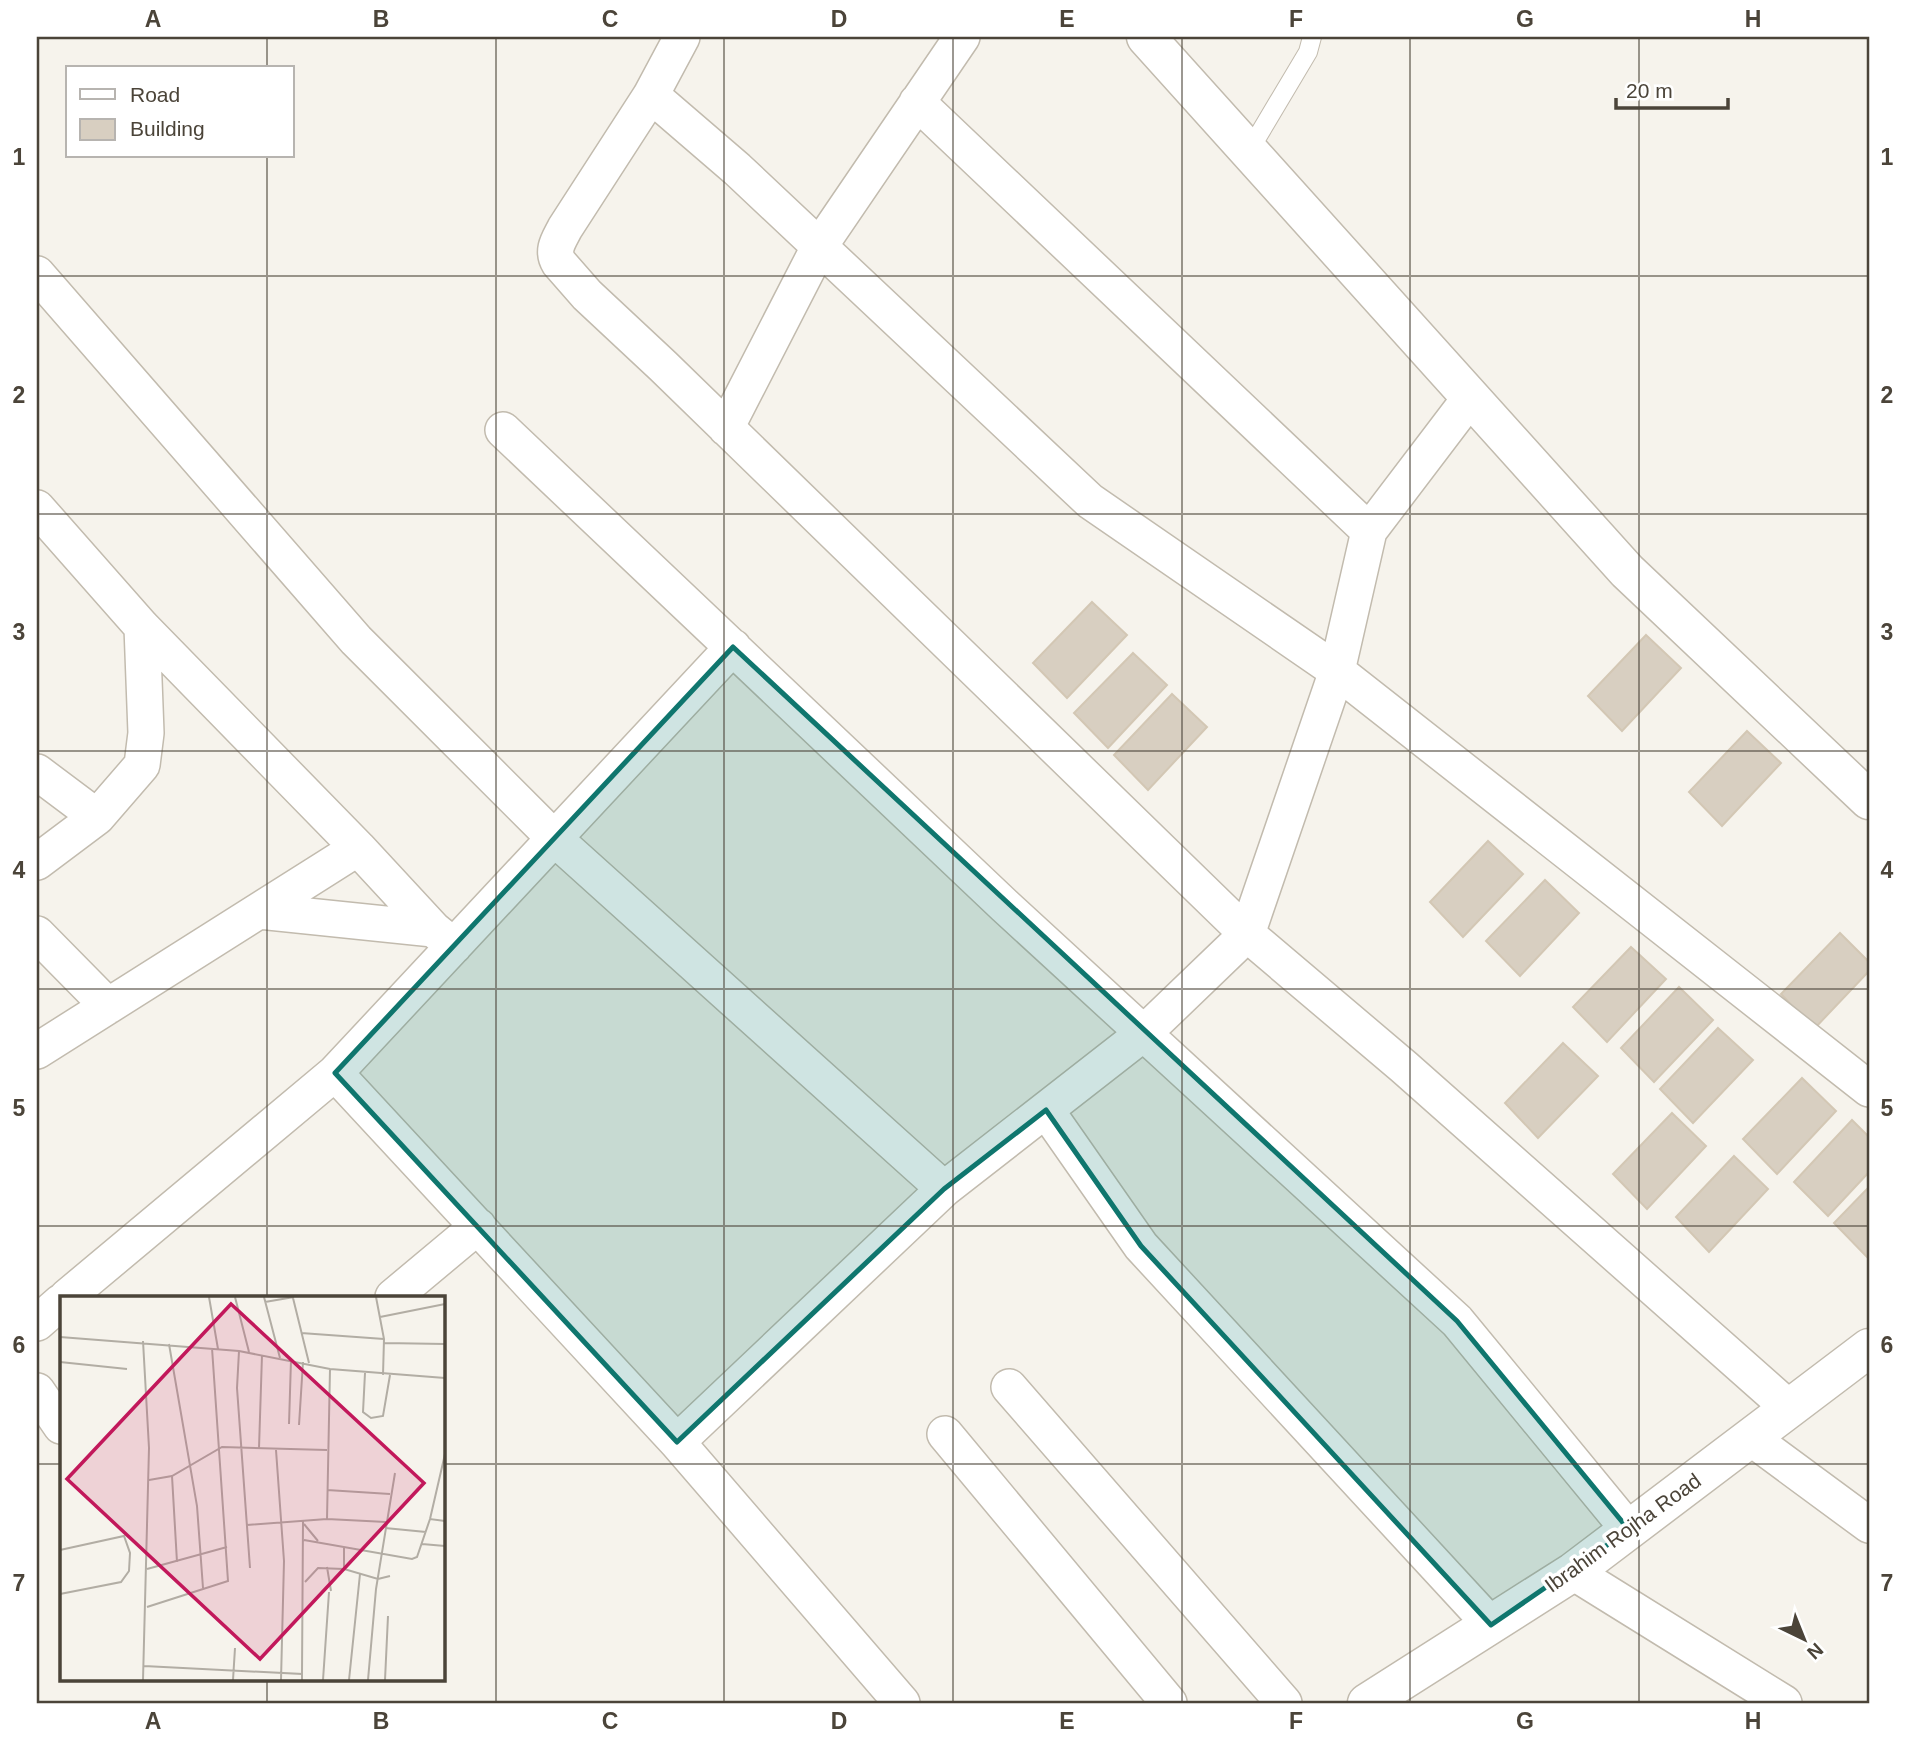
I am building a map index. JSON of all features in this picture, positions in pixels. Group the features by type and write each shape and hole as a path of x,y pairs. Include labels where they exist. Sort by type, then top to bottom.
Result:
{"street":[{"path":"682,37 651,94 565,228 555,249 556,257 587,295 1247,934 1414,1077 1790,1409"},
{"path":"726,428 819,247 962,37"},
{"path":"1146,37 1626,571 1869,800"},
{"path":"651,94 737,169 1090,501 1337,671 1869,1089"},
{"path":"917,102 1369,531"},
{"path":"37,274 356,640 555,839 944,1189"},
{"path":"677,1442 944,1189 1144,1033 1247,934 1337,671 1369,531 1470,398"},
{"path":"503,430 1144,1033 1457,1321 1629,1530"},
{"path":"37,508 142,627 444,938"},
{"path":"37,862 97,817 142,765 146,733 142,627"},
{"path":"68,1296 335,1073 444,938 555,839 733,648"},
{"path":"37,772 97,817"},
{"path":"37,1051 358,848"},
{"path":"259,911 444,938"},
{"path":"37,934 108,1006"},
{"path":"335,1073 677,1442 902,1703"},
{"path":"1046,1110 1141,1246 1491,1625"},
{"path":"394,1296 478,1226"},
{"path":"37,1323 60,1303"},
{"name":"Ibrahim Rojha Road","path":"1381,1700 1573,1572 1869,1348"},
{"path":"1009,1387 1283,1703"},
{"path":"37,1391 60,1425"},
{"path":"945,1434 1168,1703"},
{"path":"1751,1438 1869,1525"},
{"path":"1573,1572 1784,1703"}],"lane":[{"path":"1249,151 1308,52 1312,37"}],"highlighted area":[{"path":"733,647 1457,1321 1629,1530 1491,1625 1141,1246 1046,1110 944,1189 677,1442 335,1073"}],"building":[{"path":"1092,602 1127,635 1067,698 1033,663"},
{"path":"1646,635 1681,668 1622,731 1588,696"},
{"path":"1133,653 1167,685 1108,748 1074,713"},
{"path":"1172,694 1207,727 1148,790 1114,755"},
{"path":"1747,731 1781,763 1722,826 1689,792"},
{"path":"1488,841 1523,874 1463,937 1430,902"},
{"path":"1545,880 1579,913 1520,976 1486,941"},
{"path":"1840,933 1869,962 1869,971 1814,1029 1781,994"},
{"path":"1631,947 1666,979 1607,1042 1573,1007"},
{"path":"1679,987 1713,1020 1654,1082 1621,1048"},
{"path":"1718,1028 1753,1060 1693,1123 1660,1089"},
{"path":"1563,1043 1598,1076 1538,1138 1505,1103"},
{"path":"1802,1078 1836,1111 1777,1174 1743,1139"},
{"path":"1672,1113 1706,1146 1647,1209 1613,1174"},
{"path":"1852,1120 1869,1137 1869,1172 1828,1216 1794,1182"},
{"path":"1734,1156 1768,1189 1709,1252 1676,1217"},
{"path":"1869,1187 1869,1256 1868,1258 1834,1223"}]}
